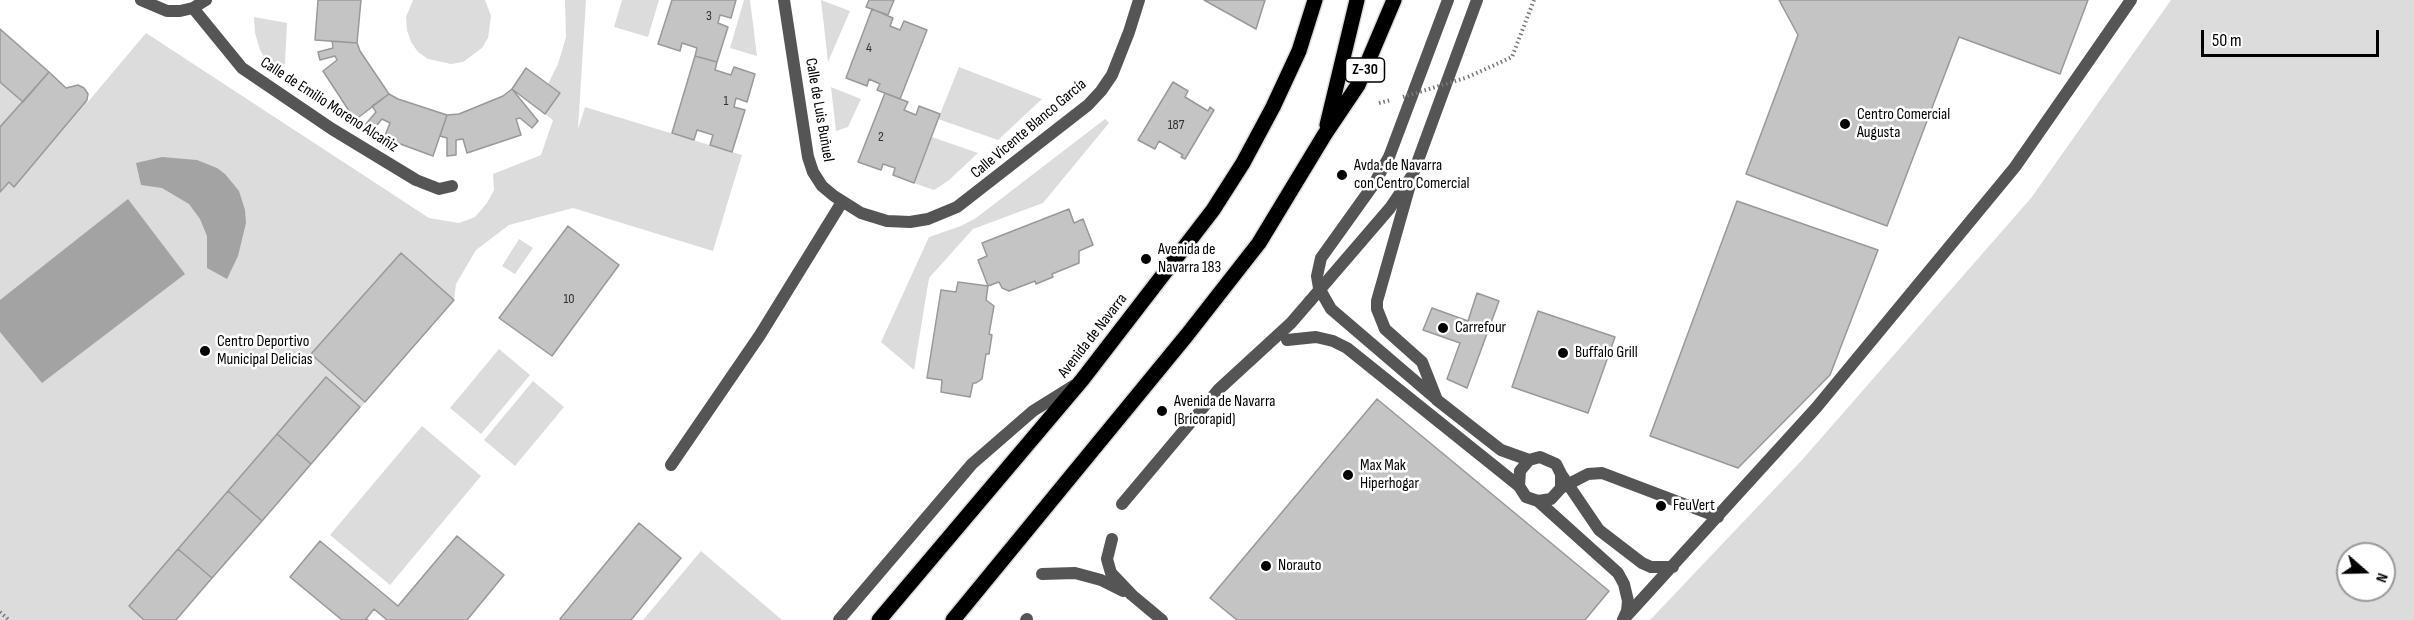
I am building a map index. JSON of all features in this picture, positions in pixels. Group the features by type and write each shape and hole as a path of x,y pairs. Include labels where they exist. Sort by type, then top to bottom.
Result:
{"main road":[{"path":"1299,51 1304,0"},
{"path":"1299,51 1315,0"},
{"path":"953,620 1235,276 1289,195 1325,134 1357,0"},
{"name":"Z-30","path":"1325,134 1358,85 1394,0"},
{"name":"Avenida de Navarra","path":"879,620 1082,380 1213,210 1243,163 1299,51"}],"street":[{"path":"141,0 167,11 193,8 206,0"},
{"name":"Calle de Luis Buñuel","path":"784,0 808,157 813,172 822,186 842,202 861,213 887,221"},
{"name":"Calle Vicente Blanco García","path":"887,221 910,222 928,219 957,207 1088,105 1112,75 1139,0"},
{"path":"1448,0 1389,157 1374,184 1321,258 1317,276 1323,299 1331,309 1437,400 1501,450 1529,460 1540,458 1551,460 1599,530 1642,563 1651,567 1673,567"},
{"path":"1437,400 1422,362 1385,328 1377,309 1377,301 1413,174 1477,0"},
{"path":"1623,620 1816,408 2015,167 2131,0"},
{"name":"Calle de Emilio Moreno Alcañiz","path":"193,8 242,68 332,129 416,180 439,189 452,186"},
{"path":"1122,504 1218,390 1291,323 1390,208 1413,174"},
{"path":"671,465 760,335 842,202"},
{"path":"1310,301 1287,339 1316,337 1333,341 1347,348 1519,486 1526,496 1538,501 1618,573 1624,584 1628,601 1623,620"},
{"path":"839,620 972,464 1033,411 1082,380"},
{"path":"1519,486 1520,471 1529,460"},
{"path":"1538,501 1551,498 1564,482 1588,474 1602,473 1718,517"},
{"path":"1112,539 1108,551 1108,566 1111,573 1132,596 1162,620"},
{"path":"1042,574 1067,572 1090,576 1132,596"}],"path":[{"path":"1379,103 1465,78 1512,57 1534,0"},
{"path":"0,612 9,620"}],"shaded area":[{"path":"413,0 485,0 491,16 488,38 482,48 463,62 451,64 428,59 418,52 407,30 406,17"},
{"name":"Centro Deportivo Municipal Delicias","path":"565,0 586,0 578,129 585,107 742,155 713,251 573,208 509,225 476,250 456,284 454,300 176,620 0,620 0,29 66,88 78,85 84,88 88,94 87,103 146,33 429,218 459,223 475,217 487,203 494,190 493,174 541,155 553,120 545,114 560,93 548,84 558,64 566,37"},
{"path":"622,0 659,0 648,37 614,27"},
{"path":"744,0 750,0 757,56 730,48"},
{"path":"821,0 850,11 828,62"},
{"path":"2171,0 2414,0 2414,620 1650,620 1802,460 2031,198"},
{"path":"254,17 287,23 285,64 271,65 267,62 260,50 255,33"},
{"path":"959,67 1042,99 998,140 938,119"},
{"path":"831,87 861,99 848,127 836,131"},
{"path":"1105,119 1109,123 1043,203 973,229 929,278 914,370 881,342 929,237 976,218"},
{"path":"932,137 978,153 948,181 934,190 914,183"},
{"path":"162,157 197,160 217,168 239,191 245,210 246,223 238,256 227,279 207,268 207,236 200,219 189,204 162,188 141,185 136,163"},
{"path":"128,199 185,274 42,383 0,332 0,300"},
{"path":"519,239 533,248 515,274 502,266"},
{"path":"499,349 530,375 481,434 450,408"},
{"path":"533,381 564,407 515,466 484,440"},
{"path":"422,426 481,476 390,585 330,535"},
{"path":"701,551 782,620 643,620"}],"building":[{"path":"318,0 361,0 357,43 315,40"},
{"path":"672,0 736,0 731,18 720,15 718,23 728,27 717,62 695,56 697,48 682,43 680,51 658,44"},
{"path":"869,0 894,0 888,15 866,7"},
{"path":"1204,0 1265,0 1256,29"},
{"name":"Centro Comercial Augusta","path":"1779,0 2088,0 2060,74 1959,37 1887,226 1746,174 1798,35"},
{"path":"872,9 893,18 890,26 900,30 904,21 927,30 900,99 877,90 880,84 869,79 867,86 846,78"},
{"path":"0,29 49,72 23,102 0,82"},
{"path":"332,41 357,43 389,94 355,120 323,71 337,60 335,56 320,60 318,52 333,48"},
{"path":"695,56 717,62 715,70 731,75 734,67 755,74 747,102 736,98 734,107 745,110 732,152 710,145 713,135 697,130 694,140 672,133"},
{"path":"526,68 560,93 545,114 512,89"},
{"path":"49,72 66,88 78,85 84,88 88,94 87,100 14,187 9,182 0,192 0,127"},
{"path":"1173,82 1188,91 1185,97 1208,111 1210,107 1214,110 1185,159 1181,157 1183,155 1159,141 1155,149 1138,140"},
{"path":"512,89 538,121 532,128 520,118 516,119 521,135 467,153 463,139 456,140 456,155 447,156 447,138 440,136 447,115 459,114 503,96"},
{"path":"885,93 908,102 904,110 916,115 919,106 940,114 914,183 893,175 895,168 883,164 881,170 858,162"},
{"path":"389,94 447,115 433,156 384,138 390,123 382,119 372,131 365,125 376,112 372,106"},
{"path":"1737,201 1878,250 1830,375 1738,468 1650,436"},
{"path":"1069,209 1074,223 1083,219 1093,245 1079,251 1079,263 1052,274 1053,277 1036,284 1035,281 1009,291 1002,288 999,282 988,286 978,260 987,256 982,243"},
{"path":"568,226 619,265 552,356 499,318"},
{"path":"401,253 454,300 365,402 311,354"},
{"path":"958,282 988,286 986,300 994,306 989,334 992,335 989,354 986,354 982,379 973,383 970,397 941,392 942,380 927,378 941,290 956,292"},
{"path":"1477,293 1499,301 1467,388 1447,379 1460,343 1423,330 1432,308 1468,321"},
{"path":"1538,311 1615,337 1588,413 1512,387"},
{"path":"326,377 360,407 311,464 277,434"},
{"path":"1377,399 1609,591 1585,620 1237,620 1210,598"},
{"path":"277,434 311,464 262,521 228,491"},
{"path":"228,491 262,521 212,578 178,549"},
{"path":"639,523 681,558 631,620 561,620 560,619"},
{"path":"457,536 504,575 467,620 387,620 374,609 366,619 368,620 342,620 290,577 320,541 398,606"},
{"path":"178,549 212,578 176,620 144,620 129,606"}],"place":[{"name":"Centro Comercial Augusta","path":"1845,124"},
{"name":"Avda. de Navarra con Centro Comercial","path":"1342,175"},
{"name":"Avenida de Navarra 183","path":"1146,259"},
{"name":"Carrefour","path":"1443,328"},
{"name":"Centro Deportivo Municipal Delicias","path":"205,351"},
{"name":"Buffalo Grill","path":"1563,353"},
{"name":"Avenida de Navarra (Bricorapid)","path":"1162,411"},
{"name":"Max Mak Hiperhogar","path":"1348,475"},
{"name":"FeuVert","path":"1661,506"},
{"name":"Norauto","path":"1266,566"}]}
